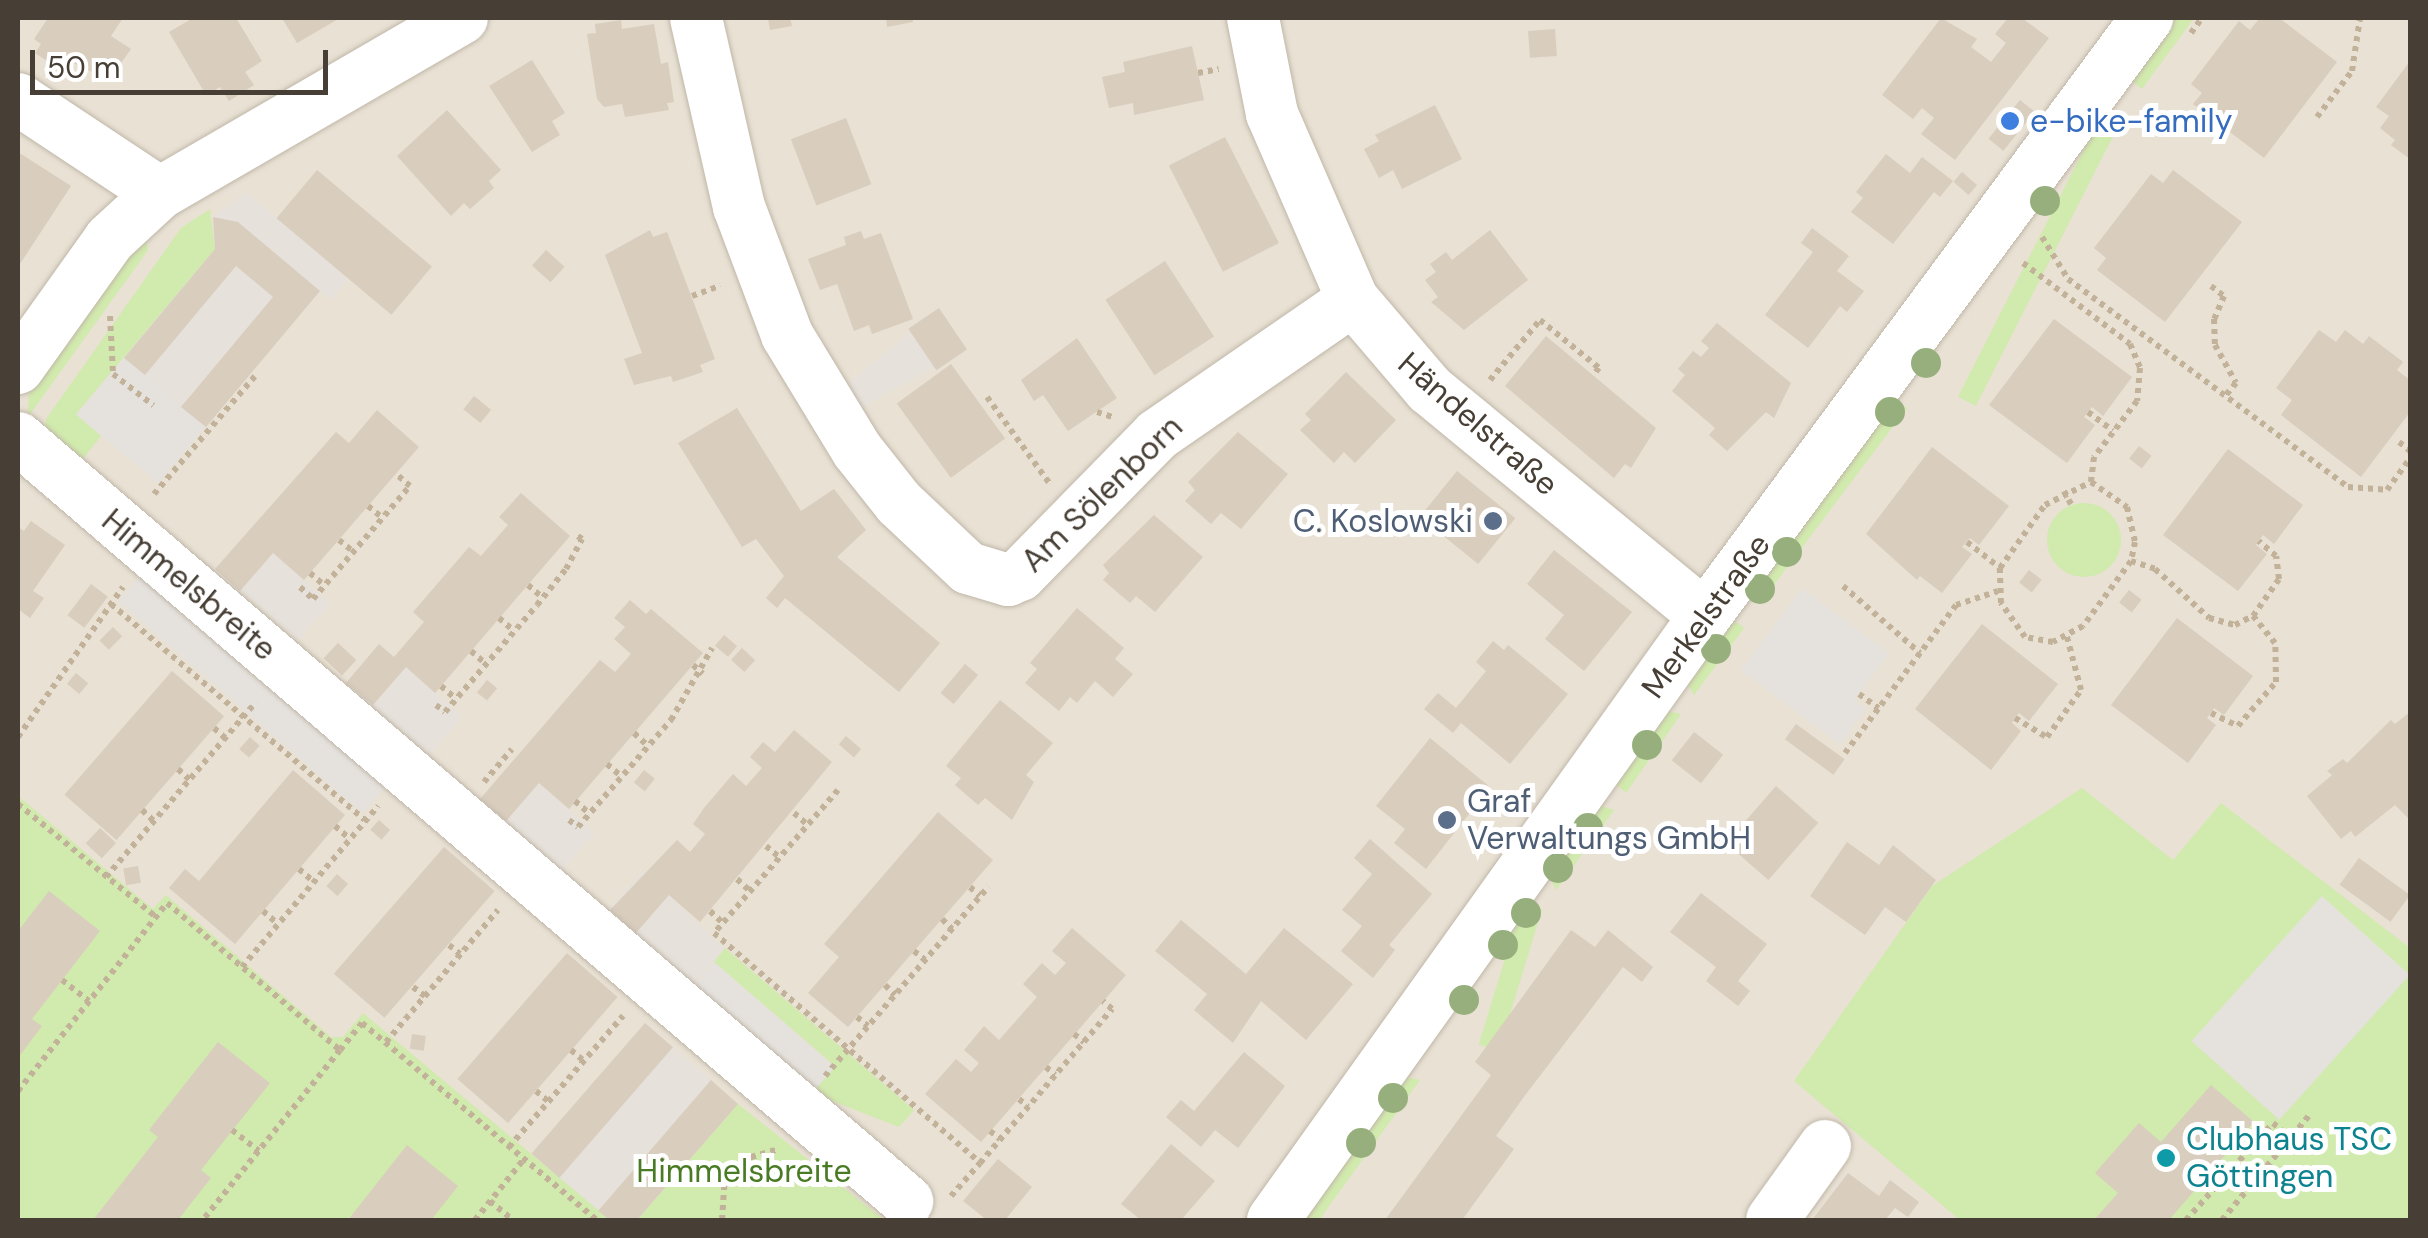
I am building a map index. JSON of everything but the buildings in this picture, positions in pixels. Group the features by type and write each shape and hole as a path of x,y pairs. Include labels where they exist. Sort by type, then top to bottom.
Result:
{"street":[{"path":"18,368 110,239 160,193 462,18"},
{"name":"Am Sölenborn","path":"696,18 760,277 787,335 857,450 942,548 988,577 1020,575 1157,435 1353,300"},
{"name":"Händelstraße","path":"1252,18 1272,114 1353,300 1429,390 1705,616"},
{"name":"Merkelstraße","path":"1273,1220 1705,616 2147,18"},
{"path":"18,98 160,193"},
{"name":"Himmelsbreite","path":"18,438 907,1201"},
{"path":"1772,1220 1826,1146"}],"path":[{"path":"2318,117 2352,70 2360,18"},
{"path":"2042,237 2068,280 2348,487 2387,490 2410,454 2398,442"},
{"path":"2023,263 2130,344 2140,368 2137,401 2094,458 2091,482"},
{"path":"2212,286 2224,296 2214,318 2214,345 2236,383 2226,396"},
{"path":"110,310 113,374 153,406"},
{"path":"1461,416 1540,320 1599,368 1593,375"},
{"path":"18,737 111,604 137,540 256,374"},
{"path":"986,397 1074,517"},
{"path":"2088,412 2114,432"},
{"path":"300,587 313,598 383,518 410,486 396,474"},
{"path":"2091,482 2118,494 2127,507 2135,542 2131,561 2097,614 2067,637 2052,642 2026,637 1998,592 2000,568 2017,536 2064,491 2091,482"},
{"path":"2064,491 2072,504"},
{"path":"368,506 383,518"},
{"path":"436,705 444,712 566,569 582,540 576,534"},
{"path":"340,540 354,552"},
{"path":"2131,561 2166,577 2222,626 2253,616 2279,580 2276,556 2259,541"},
{"path":"1967,542 2000,568"},
{"path":"310,573 324,585"},
{"path":"528,585 542,597"},
{"path":"1844,586 1920,653"},
{"path":"1845,753 1964,598 1998,592"},
{"path":"111,604 366,820"},
{"path":"2211,714 2238,726 2276,682 2275,643 2253,616"},
{"path":"499,618 514,632"},
{"path":"2015,718 2047,738 2081,690 2067,637"},
{"path":"569,820 578,828 648,746 703,674 712,648"},
{"path":"471,650 486,664"},
{"path":"693,665 703,674"},
{"path":"106,877 286,667"},
{"path":"441,686 456,699"},
{"path":"1859,694 1878,708"},
{"path":"214,728 225,738"},
{"path":"634,733 648,746"},
{"path":"607,764 622,777"},
{"path":"178,770 190,780"},
{"path":"242,967 408,771"},
{"path":"838,790 711,936 980,1163 1112,1009 1103,1001"},
{"path":"576,801 590,814"},
{"path":"18,804 156,918"},
{"path":"142,810 154,821"},
{"path":"794,813 808,824"},
{"path":"335,826 350,838"},
{"path":"766,846 780,857"},
{"path":"299,869 314,882"},
{"path":"386,1042 525,871"},
{"path":"737,879 750,891"},
{"path":"970,887 980,896"},
{"path":"722,1220 725,1174 750,1157 776,1154 800,1106 988,887"},
{"path":"19,1085 166,903 340,1050"},
{"path":"264,911 278,924"},
{"path":"710,911 723,922"},
{"path":"942,919 952,928"},
{"path":"449,944 460,954"},
{"path":"914,951 925,960"},
{"path":"62,980 89,1001"},
{"path":"510,1147 654,981"},
{"path":"884,985 895,995"},
{"path":"414,986 425,996"},
{"path":"857,1018 868,1026"},
{"path":"203,1220 362,1023 597,1220"},
{"path":"1074,1034 1084,1042"},
{"path":"571,1050 584,1061"},
{"path":"1046,1067 1056,1075"},
{"path":"536,1090 548,1102"},
{"path":"1019,1098 1028,1107"},
{"path":"2222,1220 2311,1112"},
{"path":"2175,1214 2184,1220 2273,1123 2290,1138"},
{"path":"232,1130 259,1151"},
{"path":"990,1131 1000,1139"},
{"path":"475,1220 524,1159"},
{"path":"490,1201 513,1220"}],"shaded area":[{"path":"18,18 2410,18 2410,1220 18,1220"},
{"path":"246,192 349,279 331,300 320,291 206,427 124,358 215,249 213,217"},
{"path":"939,308 967,349 859,409 844,387"},
{"path":"124,358 206,427 158,483 76,415"},
{"path":"248,531 331,603 298,641 215,569"},
{"path":"143,572 388,785 363,813 118,601"},
{"path":"1802,588 1889,653 1854,700 1866,709 1840,744 1741,670"},
{"path":"379,644 463,717 429,755 346,682"},
{"path":"513,761 595,833 562,870 480,799"},
{"path":"643,872 725,948 691,985 609,909"},
{"path":"2322,896 2410,975 2279,1120 2192,1041"},
{"path":"714,962 835,1067 812,1093 691,988"},
{"path":"645,1023 738,1104 637,1220 610,1220 532,1154"}],"green space":[{"path":"2174,18 2194,18 2142,89 2129,79"},
{"path":"2101,116 2119,125 1976,406 1958,397"},
{"path":"210,209 215,249 76,414 101,436 82,460 45,429 46,419 181,228"},
{"path":"145,233 148,250 28,417 29,383"},
{"path":"1891,396 1907,408 1760,603 1744,591"},
{"path":"2084,503 2110,514 2121,540 2110,566 2084,577 2058,566 2047,540 2058,514"},
{"path":"1729,617 1744,628 1694,695 1685,680"},
{"path":"1663,710 1681,714 1626,793 1612,781"},
{"path":"2082,788 2173,860 2221,803 2410,948 2410,1220 1960,1220 1794,1081 1932,886"},
{"path":"18,796 153,909 166,895 331,1037 343,1037 363,1013 610,1220 18,1220"},
{"path":"1595,804 1614,810 1556,890 1547,871"},
{"path":"1522,903 1542,909 1499,1051 1479,1045"},
{"path":"725,948 914,1110 899,1127 812,1093 835,1066 714,962"},
{"path":"1402,1076 1420,1080 1319,1220 1299,1220"},
{"name":"Himmelsbreite","path":"738,1104 785,1141 884,1220 637,1220"}],"place":[{"name":"e-bike-family","path":"2010,121"},
{"name":"C. Koslowski","path":"1493,521"},
{"name":"Graf Verwaltungs GmbH","path":"1447,820"},
{"name":"Clubhaus TSC Göttingen","path":"2166,1158"}]}
